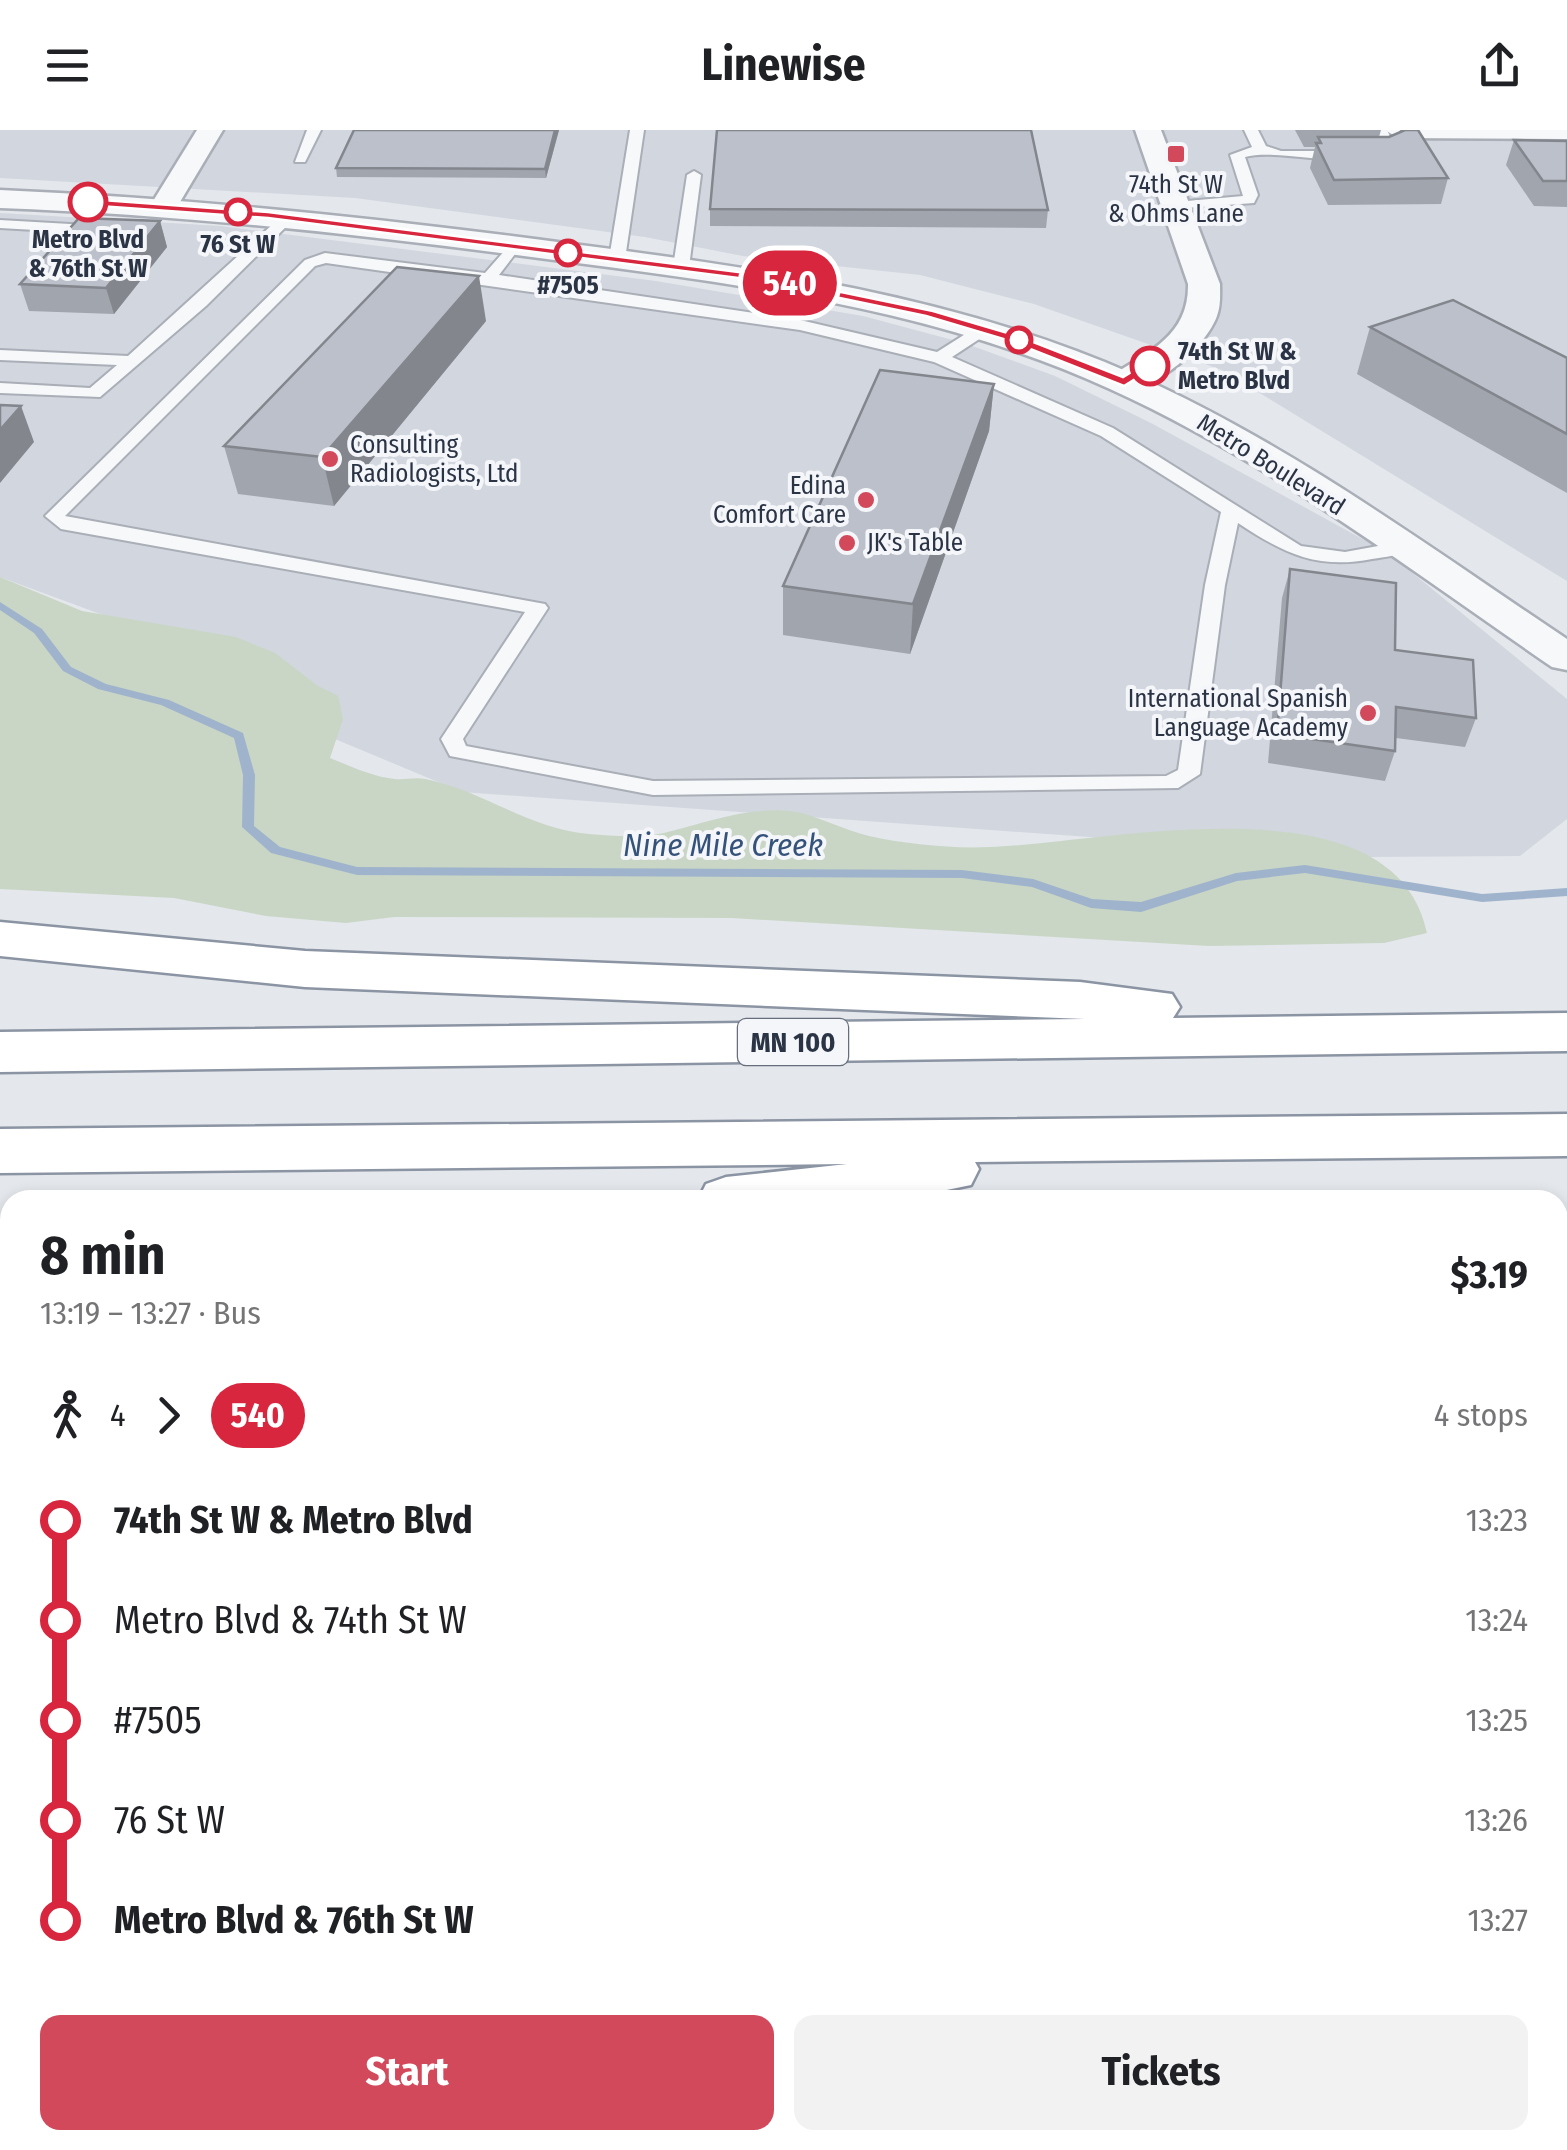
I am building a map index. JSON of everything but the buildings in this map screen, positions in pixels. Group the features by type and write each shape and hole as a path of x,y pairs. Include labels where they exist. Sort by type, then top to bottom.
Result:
{"highway":[{"path":"0,939 110,953 305,969 1080,1000 1440,1033"},
{"name":"MN 100","path":"0,1052 1567,1032"},
{"path":"0,1151 1567,1135"},
{"path":"823,1190 1121,1140"}],"street":[{"path":"164,206 210,130"},
{"path":"1124,382 1186,341 1200,324 1207,306 1204,284 1148,130"},
{"path":"1398,130 1567,131"},
{"name":"Metro Boulevard","path":"3,209 164,206 289,217 681,267 842,292 984,330 1124,382 1253,450 1567,658"}],"lane":[{"path":"300,159 314,130"},
{"path":"617,259 637,130"},
{"path":"1250,130 1260,149"},
{"path":"1176,206 1228,205 1249,200 1251,194 1238,155 1260,149 1280,156 1378,156 1390,151 1380,130"},
{"path":"681,267 694,175"},
{"path":"3,209 126,231"},
{"path":"0,388 94,393 289,217"},
{"path":"0,238 49,240"},
{"path":"488,278 514,246"},
{"path":"1231,510 1214,586 1189,774 1170,783 669,788 458,751 452,739 538,608 61,523 54,516 310,263 324,258 800,324 940,358 1106,432 1231,510 1300,556 1334,562 1400,548"},
{"path":"940,358 984,330"},
{"path":"0,355 132,361"}],"shaded area":[{"path":"0,130 1567,130 1567,581 1222,370 1034,304 920,275 743,256 645,237 355,198 0,178"},
{"path":"0,213 221,226 656,281 863,316 964,343 1055,376 1151,423 1388,553 1567,699 1567,819 1520,856 1368,857 462,792 335,739 111,618 0,577"}],"green space":[{"path":"0,577 82,611 236,637 275,653 318,686 338,696 343,719 330,758 378,776 421,778 446,784 567,831 646,836 774,810 800,813 883,839 961,847 1168,831 1238,829 1303,835 1360,852 1403,883 1427,933 1384,943 1209,946 732,918 394,917 346,923 266,916 174,898 0,889"}],"waterway":[{"name":"Nine Mile Creek","path":"0,605 38,631 67,669 102,687 165,702 239,736 249,775 248,827 276,850 357,871 962,874 1033,883 1091,903 1141,907 1236,877 1305,869 1482,898 1567,892"}],"bus line":[{"name":"540","path":"88,202 268,215 754,277 842,292 928,313 1014,338 1124,382 1150,366"}],"place":[{"name":"74th St W & Ohms Lane","path":"1176,154"},
{"name":"Metro Blvd & 76th St W","path":"88,202"},
{"name":"76 St W","path":"238,212"},
{"name":"#7505","path":"568,253"},
{"name":"74th St W & Metro Blvd","path":"1150,366"},
{"name":"Consulting Radiologists, Ltd","path":"330,459"},
{"name":"Edina Comfort Care","path":"866,500"},
{"name":"JK's Table","path":"847,543"},
{"name":"International Spanish Language Academy","path":"1368,713"}]}
